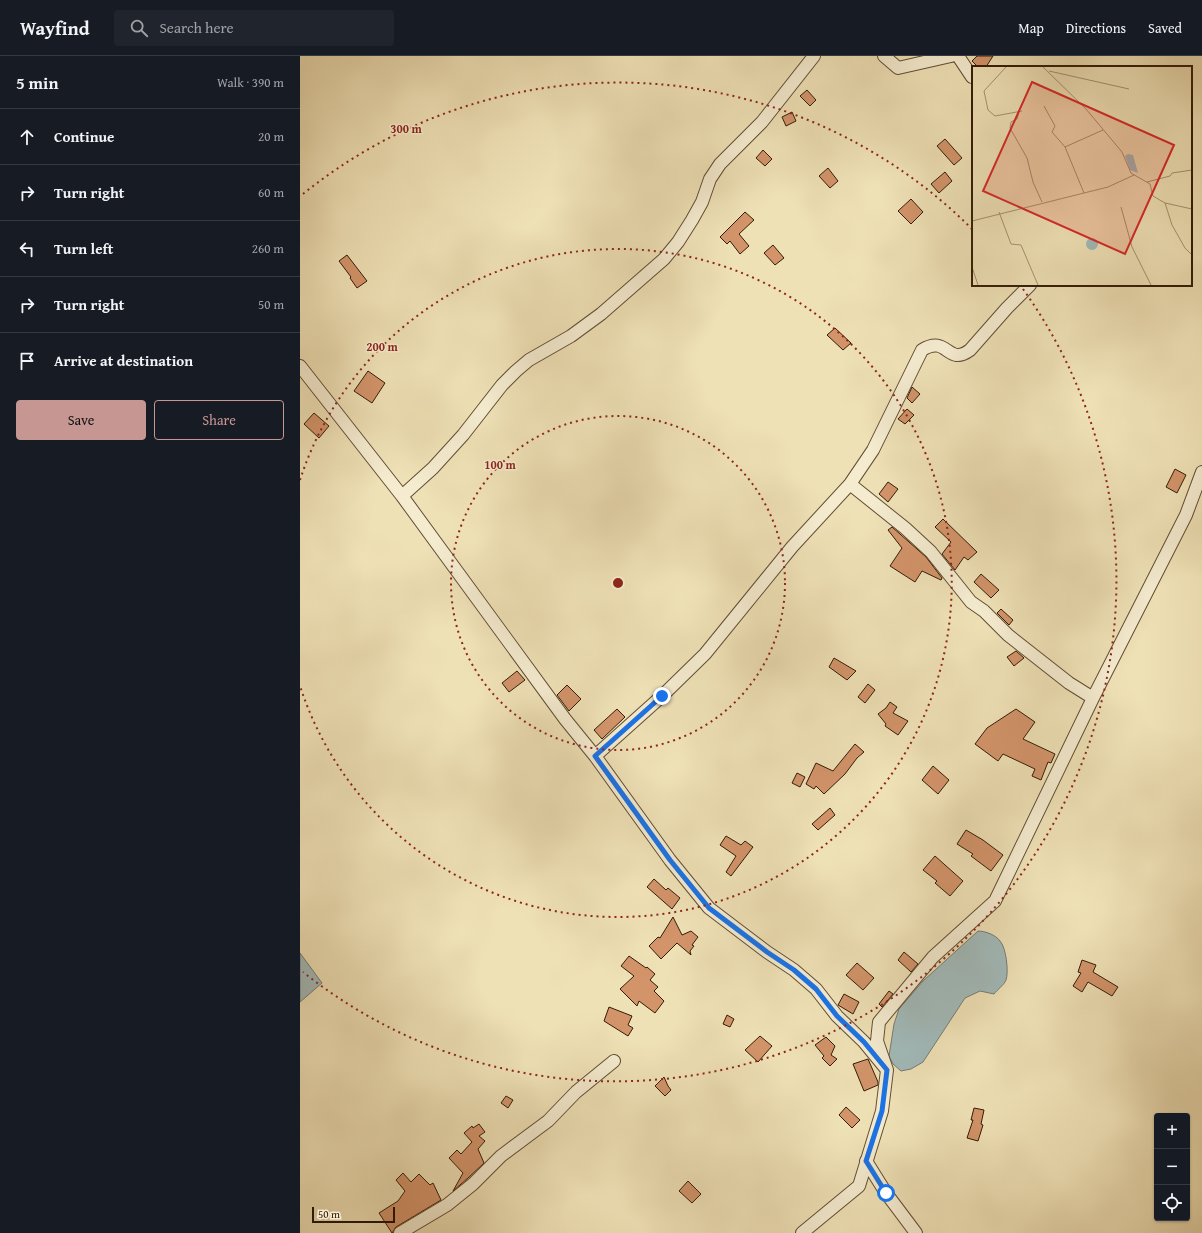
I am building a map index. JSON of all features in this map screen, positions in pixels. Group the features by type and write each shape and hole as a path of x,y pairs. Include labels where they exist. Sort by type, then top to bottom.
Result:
{"street":[{"path":"402,496 433,468 463,435 502,385 528,360 571,336 601,314 664,259 678,242 692,220 702,202 710,180 720,164 762,122 814,56"},
{"path":"884,56 898,68 951,56"},
{"path":"958,56 972,77"},
{"path":"595,756 705,654 792,548 850,484 872,450 922,350 932,345 938,345 953,354 959,356 964,355 1029,286"},
{"path":"300,366 402,496 565,719 595,756 670,860 709,908 767,952 794,970 816,989 837,1016 864,1042 887,1070"},
{"path":"802,1233 860,1186 866,1161 882,1111 887,1070 877,1041 879,1022 933,957 995,901 1092,698 1186,515 1202,472"},
{"path":"850,484 905,528 931,552 971,602 984,611 1008,635 1069,683 1092,698"},
{"path":"400,1233 447,1205 474,1184 501,1156 548,1121 576,1092 614,1062"},
{"path":"866,1161 886,1193 916,1233"}],"water":[{"path":"978,931 993,935 1002,944 1007,966 1007,976 1005,982 994,994 980,991 965,998 923,1062 911,1069 901,1071 893,1064 889,1056 894,1024 899,1009 923,981"},
{"path":"300,953 322,983 300,1002"}],"building":[{"path":"977,56 993,56 987,66 977,66 972,61"},
{"path":"807,90 816,100 810,106 800,96"},
{"path":"792,112 796,121 786,126 782,117"},
{"path":"945,139 962,158 954,165 937,146"},
{"path":"763,150 772,159 765,166 756,158"},
{"path":"828,168 838,181 830,188 819,176"},
{"path":"945,172 952,181 939,193 931,184"},
{"path":"911,199 923,212 911,224 898,211"},
{"path":"745,212 754,220 739,234 749,246 740,254 730,241 727,244 720,237"},
{"path":"773,245 784,258 775,265 764,253"},
{"path":"347,255 367,281 357,288 339,261"},
{"path":"835,328 851,343 843,350 827,335"},
{"path":"368,371 385,383 372,403 354,391"},
{"path":"912,387 920,394 912,403 907,398"},
{"path":"907,409 914,415 905,424 898,419"},
{"path":"314,413 329,426 319,438 304,424"},
{"path":"1175,469 1186,475 1177,493 1166,487"},
{"path":"888,482 898,489 888,502 879,494"},
{"path":"943,519 977,552 968,560 964,557 955,570 942,554 951,542 935,527"},
{"path":"892,527 926,557 942,578 941,580 922,571 915,582 890,566 902,548 888,530"},
{"path":"981,574 999,590 991,598 974,582"},
{"path":"1001,609 1013,620 1009,625 997,613"},
{"path":"1016,651 1024,658 1014,666 1007,657"},
{"path":"834,658 856,671 847,680 829,667"},
{"path":"517,671 525,680 509,692 502,683"},
{"path":"868,684 875,690 865,703 858,697"},
{"path":"567,685 581,699 569,711 557,695"},
{"path":"890,702 897,707 893,713 908,721 898,735 885,726 886,724 878,714 886,708"},
{"path":"617,709 625,717 602,739 594,730"},
{"path":"1016,709 1035,722 1023,739 1055,754 1051,763 1048,762 1041,780 1032,776 1035,769 1003,754 998,761 975,744 987,728"},
{"path":"855,744 864,752 857,758 845,774 824,794 816,786 814,789 806,784 816,763 833,771"},
{"path":"933,766 949,780 938,794 922,780"},
{"path":"797,773 805,777 800,787 792,783"},
{"path":"830,808 835,815 818,830 812,824"},
{"path":"966,830 983,840 1003,855 991,871 971,856 973,854 957,844"},
{"path":"726,836 741,845 745,841 753,847 731,876 726,872 736,856 720,845"},
{"path":"935,856 963,881 950,896 935,883 937,881 923,870"},
{"path":"654,879 666,890 668,888 680,898 672,909 647,887"},
{"path":"673,917 682,935 691,931 698,937 692,945 694,946 690,951 691,955 677,943 661,959 649,946 658,937 660,938"},
{"path":"904,952 918,964 911,972 898,960"},
{"path":"629,956 646,968 647,967 655,974 650,980 658,987 654,991 664,1001 655,1013 639,1001 637,1006 620,989 634,976 621,966"},
{"path":"1082,960 1096,965 1093,972 1118,987 1112,996 1088,982 1082,992 1073,986 1081,973 1078,972"},
{"path":"857,963 874,978 863,990 846,975"},
{"path":"889,991 893,994 882,1007 879,1004"},
{"path":"844,994 859,1002 853,1014 838,1005"},
{"path":"609,1007 632,1016 628,1025 633,1028 628,1036 604,1021"},
{"path":"727,1015 734,1019 730,1027 723,1024"},
{"path":"760,1036 772,1046 758,1062 745,1050"},
{"path":"826,1037 835,1046 831,1055 837,1059 830,1066 822,1058 824,1056 815,1045"},
{"path":"868,1059 878,1085 864,1091 853,1064"},
{"path":"664,1077 671,1090 665,1096 655,1086"},
{"path":"506,1096 513,1100 508,1108 501,1103"},
{"path":"846,1107 860,1120 852,1128 839,1115"},
{"path":"974,1108 984,1110 981,1124 983,1125 978,1141 967,1138 973,1120 971,1120"},
{"path":"479,1124 485,1132 479,1136 485,1141 478,1149 484,1163 453,1191 463,1173 449,1158 457,1150 461,1154 472,1142 464,1133 472,1126 473,1128"},
{"path":"403,1173 411,1182 419,1174 430,1185 433,1183 441,1200 396,1227 392,1233 379,1213 398,1201 405,1191 396,1180"},
{"path":"688,1181 701,1194 692,1203 679,1191"}],"route":[{"path":"662,696 595,756 670,860 709,908 767,952 794,970 816,989 837,1016 864,1042 887,1070 882,1111 866,1161 886,1193"}]}
